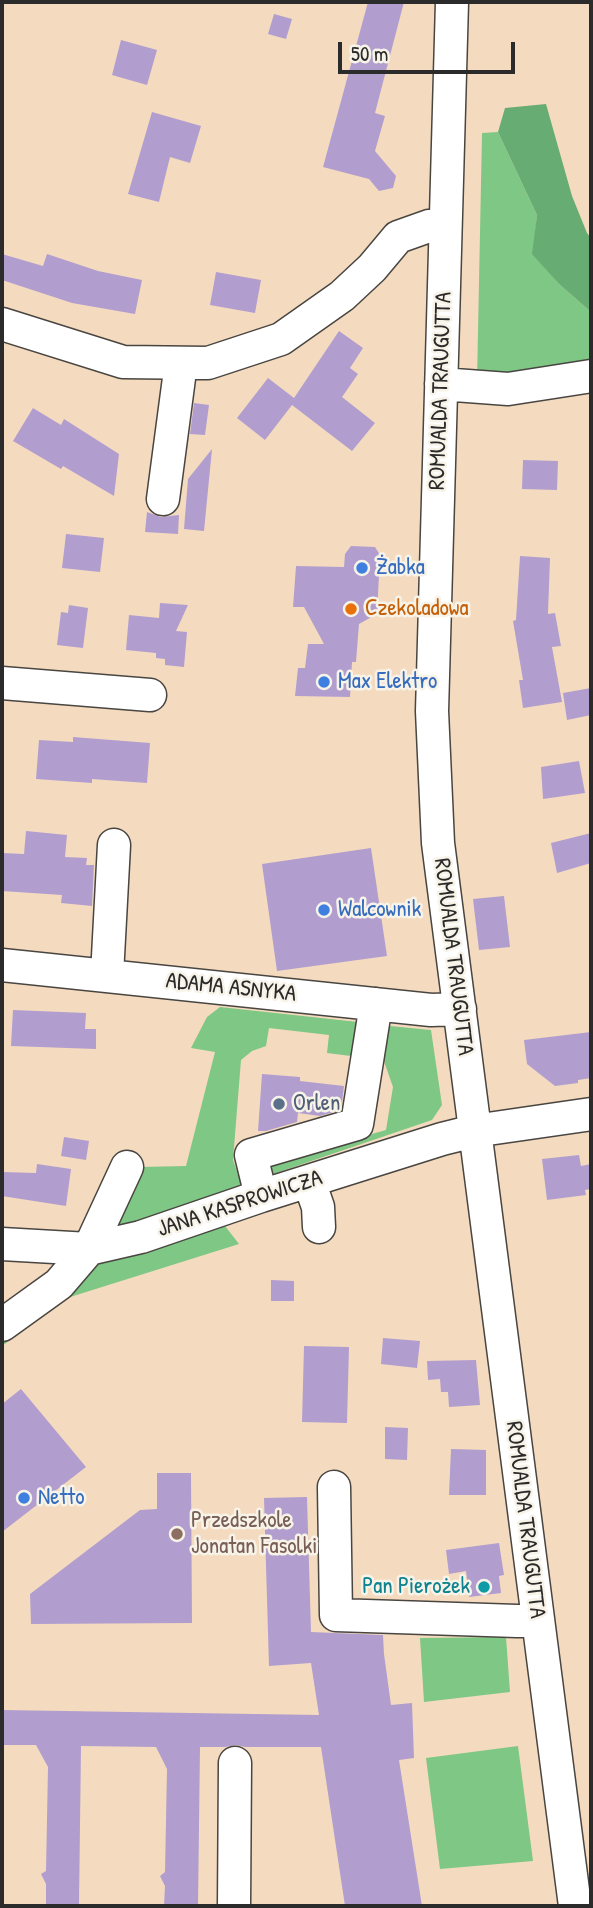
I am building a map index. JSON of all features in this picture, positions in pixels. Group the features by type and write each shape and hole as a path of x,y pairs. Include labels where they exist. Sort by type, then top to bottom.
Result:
{"street":[{"name":"ROMUALDA TRAUGUTTA","path":"452,2 432,711 438,843 575,1906"},
{"path":"2,324 123,362 208,363 281,339 342,296 372,268 398,237 429,226 445,225"},
{"path":"163,499 181,363"},
{"path":"441,384 508,389 591,376"},
{"path":"2,683 149,695"},
{"path":"107,975 114,845"},
{"name":"ADAMA ASNYKA","path":"2,965 431,1010 460,1009"},
{"path":"261,1196 251,1155 357,1125 376,1004"},
{"name":"JANA KASPROWICZA","path":"2,1244 89,1248 141,1237 261,1196 474,1131 591,1114"},
{"path":"2,1325 59,1284 89,1248 127,1167"},
{"path":"309,1181 318,1208 319,1227"},
{"path":"334,1487 336,1615 517,1621 528,1621 537,1617"},
{"path":"234,1906 235,1763"}],"green space":[{"path":"546,104 572,196 591,238 591,312 559,284 532,254 537,215 498,132 505,108"},
{"path":"498,132 537,215 533,254 559,284 591,312 591,369 477,382 482,133"},
{"path":"220,1007 358,1022 359,1029 351,1056 327,1053 329,1035 269,1028 266,1046 252,1051 241,1060 233,1160 241,1183 235,1195 119,1234 114,1217 139,1167 186,1166 215,1052 191,1048 207,1017"},
{"path":"390,1026 431,1030 442,1105 432,1120 273,1174 271,1162 386,1130 393,1087 380,1050"},
{"path":"225,1226 239,1244 67,1298 2,1346 2,1331 87,1264"},
{"path":"506,1637 510,1692 424,1702 420,1638"},
{"path":"518,1746 533,1861 440,1869 426,1758"}],"building":[{"path":"368,2 404,2 375,113 385,116 375,151 396,176 393,188 379,191 369,179 323,167"},
{"path":"274,14 292,19 286,39 268,34"},
{"path":"121,40 157,50 147,85 112,75"},
{"path":"152,112 201,126 190,163 170,157 159,202 128,194"},
{"path":"2,254 43,266 47,254 98,271 142,280 135,314 72,303 2,280"},
{"path":"216,272 261,280 255,313 210,305"},
{"path":"339,331 363,348 350,368 358,374 342,397 375,423 352,451 292,405 265,440 237,418 268,378 294,398"},
{"path":"194,403 209,405 205,435 190,434"},
{"path":"33,408 61,425 64,419 119,454 114,496 13,441"},
{"path":"212,449 204,531 184,529 188,479"},
{"path":"523,460 558,461 557,490 522,489"},
{"path":"147,512 161,517 179,515 178,534 145,532"},
{"path":"66,534 104,538 100,572 62,568"},
{"path":"351,546 375,547 380,555 377,614 359,624 356,662 352,662 350,697 295,696 298,668 305,668 308,644 324,644 304,607 293,607 296,566 344,567 345,554"},
{"path":"520,556 550,558 548,614 555,613 561,646 552,647 562,702 523,708 519,680 523,680 513,621 516,620"},
{"path":"160,603 188,605 176,631 187,632 184,667 165,665 165,659 156,658 156,653 126,650 129,615 159,618"},
{"path":"69,605 88,608 83,648 57,645 61,612 68,613"},
{"path":"591,688 591,715 567,720 563,693"},
{"path":"73,737 150,743 147,783 36,779 39,740 73,742"},
{"path":"579,761 585,793 543,799 541,767"},
{"path":"26,831 67,835 65,857 87,858 86,865 94,865 92,906 61,903 62,895 2,891 2,853 24,854"},
{"path":"591,833 591,863 557,873 551,843"},
{"name":"Walcownik","path":"371,848 387,956 277,971 262,864"},
{"path":"504,896 510,947 479,950 473,899"},
{"path":"13,1010 86,1013 85,1029 96,1029 96,1049 11,1046"},
{"path":"591,1032 591,1078 555,1086 527,1064 524,1040"},
{"path":"262,1074 300,1077 300,1081 344,1086 341,1110 320,1116 298,1113 297,1122 258,1131"},
{"path":"64,1137 89,1141 86,1160 61,1156"},
{"path":"579,1155 581,1166 591,1164 591,1189 585,1190 586,1195 547,1200 542,1159"},
{"path":"37,1164 71,1169 66,1206 2,1196 2,1172 36,1173"},
{"path":"271,1280 294,1281 294,1301 271,1301"},
{"path":"383,1338 420,1341 417,1368 381,1364"},
{"path":"304,1346 349,1347 347,1423 302,1422"},
{"path":"476,1360 480,1405 449,1407 448,1392 441,1392 440,1379 428,1380 427,1361"},
{"name":"Netto","path":"21,1389 86,1467 2,1532 2,1404"},
{"path":"385,1427 408,1428 407,1460 385,1459"},
{"path":"451,1449 486,1450 486,1495 449,1495"},
{"path":"157,1473 191,1473 192,1623 31,1624 30,1594 140,1510 157,1509"},
{"path":"307,1497 311,1632 383,1635 391,1705 412,1703 414,1758 399,1760 422,1906 345,1906 321,1747 236,1745 200,1747 198,1906 164,1906 165,1886 160,1876 165,1872 167,1769 156,1747 81,1746 79,1906 46,1906 46,1884 41,1874 46,1871 48,1767 36,1745 2,1745 2,1710 319,1715 311,1663 269,1666 264,1498"},
{"path":"499,1543 504,1575 499,1576 501,1593 469,1597 466,1571 449,1574 446,1550"}],"place":[{"name":"Żabka","path":"362,568"},
{"name":"Czekoladowa","path":"351,609"},
{"name":"Max Elektro","path":"324,682"},
{"name":"Walcownik","path":"324,910"},
{"name":"Orlen","path":"279,1104"},
{"name":"Netto","path":"24,1498"},
{"name":"Przedszkole Jonatan Fasolki","path":"177,1534"},
{"name":"Pan Pierożek","path":"484,1587"}]}
